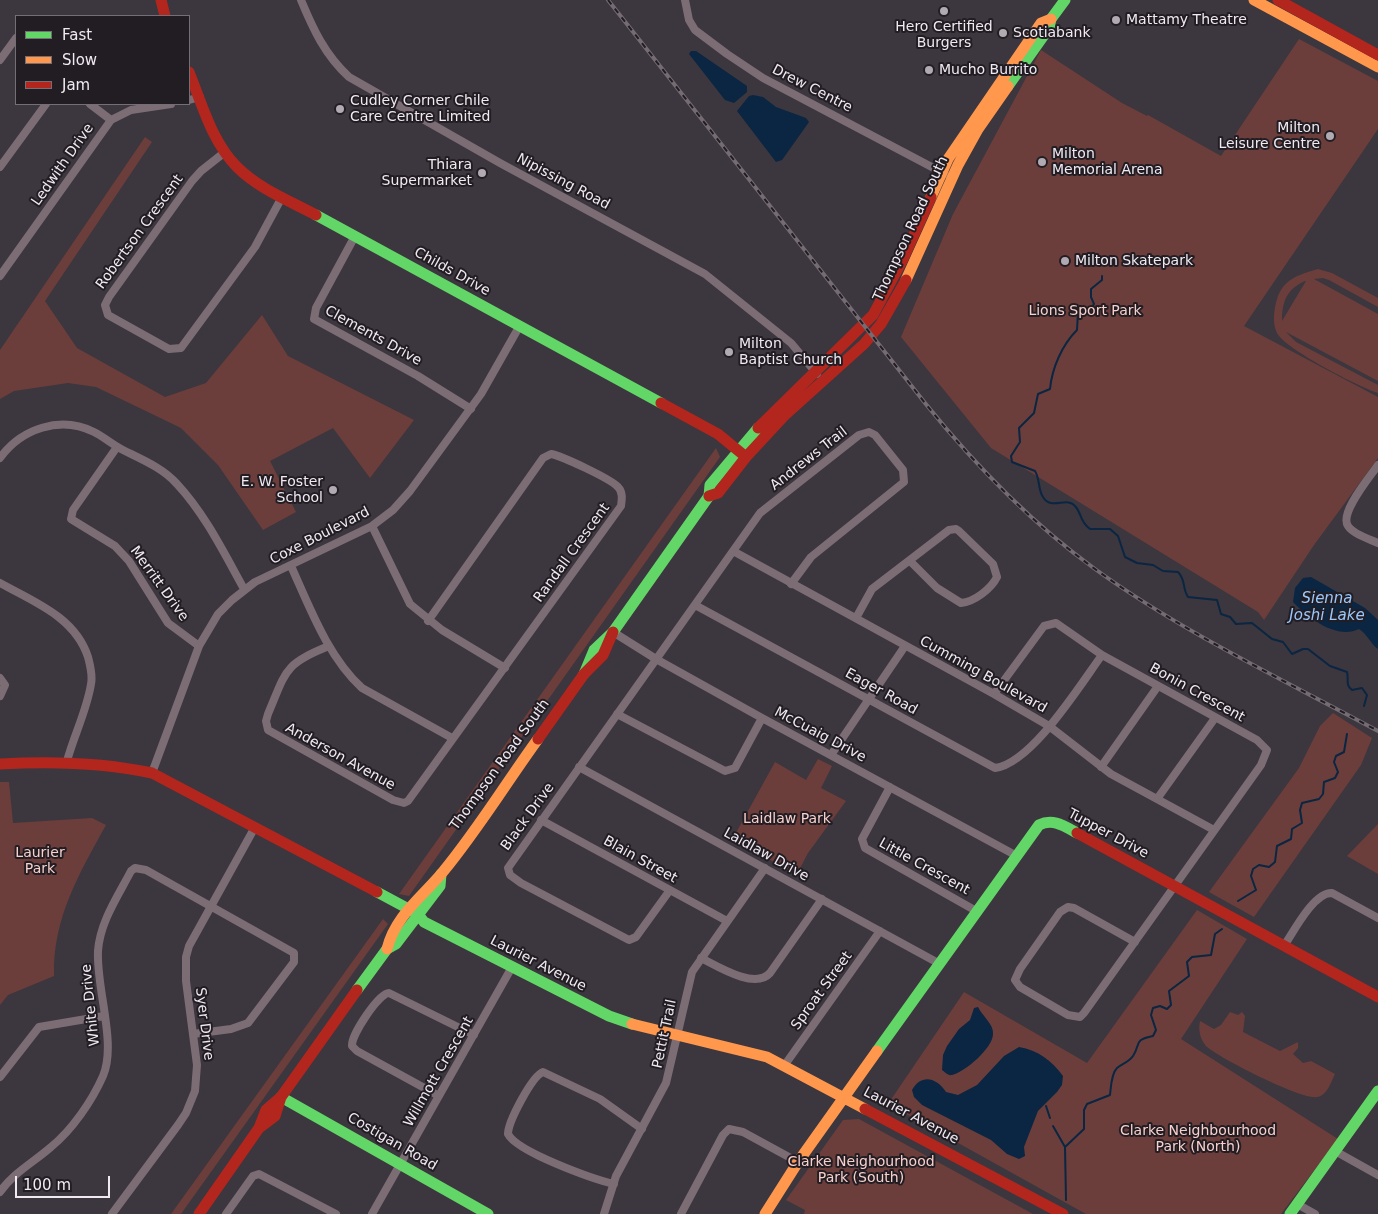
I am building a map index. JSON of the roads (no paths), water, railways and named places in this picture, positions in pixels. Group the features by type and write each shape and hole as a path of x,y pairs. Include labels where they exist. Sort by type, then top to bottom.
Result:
{"street":[{"path":"160,0 165,15"},
{"name":"Nipissing Road","path":"302,0 317,38 334,62 349,77 705,274 791,343 823,382"},
{"name":"Drew Centre","path":"685,0 689,20 695,30 727,54 764,78 946,175"},
{"name":"Thompson Road South","path":"742,453 773,411 873,315 946,175 1049,28 1051,19 1065,0"},
{"path":"1254,0 1378,67"},
{"path":"1278,0 1378,55"},
{"path":"0,60 13,49"},
{"name":"Childs Drive","path":"190,74 225,152 236,167 249,178 718,434 742,453"},
{"path":"190,100 200,96"},
{"path":"0,168 45,105"},
{"path":"91,105 110,120"},
{"name":"Ledwith Drive","path":"0,276 110,120 131,110 164,105"},
{"name":"Robertson Crescent","path":"225,152 201,170 171,209 106,300 105,305 108,315 169,349 180,348 255,247 282,197"},
{"name":"Thompson Road South","path":"199,1214 260,1128 268,1124 281,1107 281,1097 387,949 388,941 413,912 430,881 441,874 584,674 597,663 611,644 613,632 709,496 710,485 742,453 864,344 892,307 909,275 946,175"},
{"name":"Clements Drive","path":"355,236 316,308 314,318 418,376 471,409"},
{"name":"Coxe Boulevard","path":"152,773 199,646 218,614 244,589 372,526 393,510 410,491 471,409 492,376 519,326"},
{"path":"0,458 16,440 29,432 50,426 74,425 84,428 151,464 176,482 202,517 244,589"},
{"name":"Andrews Trail","path":"656,659 760,513 860,435 869,432 875,435 903,470 904,482 811,557 791,584"},
{"name":"Merritt Drive","path":"117,447 72,510 71,519 115,546 129,561 168,622 199,646"},
{"name":"Randall Crescent","path":"428,621 543,458 550,454 562,456 618,486 622,497 621,506 505,668 452,738"},
{"path":"1378,465 1349,507 1345,517 1347,526 1352,530 1378,543"},
{"path":"372,526 410,604 428,621 505,668"},
{"path":"856,618 872,589 949,530 956,529 993,564 997,577 995,582 973,600 961,603 937,588 910,561"},
{"name":"Cumming Boulevard","path":"733,551 994,694 1049,726 1101,767 1214,830"},
{"path":"291,566 329,646 350,677 362,688 452,738"},
{"path":"0,583 59,616 74,630 84,647 90,664 91,686 67,760"},
{"name":"Eager Road","path":"695,605 995,768 1007,764 1034,744 1049,726"},
{"name":"Bonin Crescent","path":"994,694 1044,626 1048,623 1056,623 1102,655 1256,740 1267,750 1261,765 1135,942 1080,1017 1074,1018 1020,987 1015,980 1020,969 1060,912 1068,907 1074,908 1135,942"},
{"name":"McCuaig Drive","path":"613,632 656,659 762,718 1017,856"},
{"name":"Anderson Avenue","path":"329,646 302,658 286,670 266,721 270,733 393,800 404,803 415,793 452,738"},
{"path":"831,755 905,646"},
{"path":"1049,726 1102,655"},
{"name":"Black Drive","path":"656,659 508,868 510,875 614,934 629,940 636,937 670,890"},
{"path":"0,678 5,685 0,696"},
{"path":"1101,767 1158,686"},
{"path":"617,714 725,771 735,768 762,718"},
{"path":"1157,799 1215,718"},
{"name":"Laurier Avenue","path":"0,764 67,760 104,762 152,773 413,912 424,922 609,1016 634,1025 766,1057 1063,1214"},
{"name":"Laidlaw Drive","path":"579,767 940,964"},
{"name":"Little Crescent","path":"890,787 862,839 865,848 978,912"},
{"name":"Blain Street","path":"541,820 727,921"},
{"name":"Tupper Drive","path":"765,1214 798,1162 1040,825 1052,822 1175,886 1378,997"},
{"name":"Syer Drive","path":"112,1214 178,1125 190,1104 197,1079 194,1034 186,980 186,956 189,946 255,827"},
{"name":"White Drive","path":"0,1192 17,1172 53,1146 91,1098 104,1076 108,1051 98,961 100,940 104,923 132,871 139,867 146,870 211,905"},
{"name":"Pettit Trail","path":"604,1214 614,1184 666,1083 689,981 702,958 765,868"},
{"path":"1284,946 1314,901 1326,893 1332,893 1378,918"},
{"path":"702,958 727,972 755,979 764,978 770,973 822,899"},
{"path":"194,1034 231,1029 248,1024 295,959 292,951 211,905"},
{"name":"Sproat Street","path":"784,1066 880,931"},
{"name":"Willmott Crescent","path":"372,1214 512,967"},
{"path":"439,1096 357,1051 352,1046 354,1035 381,996 389,993 474,1035"},
{"path":"0,1077 39,1027 104,1016"},
{"path":"614,1184 560,1166 514,1142 508,1134 510,1122 535,1078 543,1072 600,1099 642,1129"},
{"path":"1290,1214 1376,1096"},
{"name":"Costigan Road","path":"281,1097 488,1214"},
{"path":"681,1214 723,1135 729,1128 743,1132 798,1162"},
{"path":"1335,1151 1378,1175"},
{"path":"226,1214 253,1176 259,1174 336,1214"},
{"path":"1298,1204 1315,1214"}],"water":[{"path":"691,51 696,51 747,86 747,92 734,103 725,100 689,54"},
{"path":"749,96 763,97 776,107 806,118 809,122 782,160 776,162 737,111"},
{"name":"Sienna Joshi Lake","path":"1311,577 1365,608 1378,620 1378,649 1359,629 1350,632 1332,630 1307,615 1293,602 1295,588 1303,578"},
{"path":"978,1007 992,1027 992,1040 971,1064 957,1073 948,1074 942,1070 943,1055 947,1046 959,1029 970,1020 974,1008"},
{"path":"1019,1047 1026,1048 1044,1057 1063,1076 1062,1085 1057,1092 1038,1111 1024,1147 1025,1156 1019,1159 1007,1154 991,1140 922,1105 914,1097 912,1090 916,1085 920,1081 929,1079 938,1083 946,1092 958,1095 977,1085 1004,1056"}],"waterway":[{"path":"1102,276 1102,280 1091,289 1091,297 1094,304 1090,310 1078,312 1077,330 1059,357 1050,389 1038,394 1034,413 1019,428 1020,442 1011,456 1012,462 1035,471 1041,494 1046,501 1050,503 1072,503 1084,523 1090,529 1110,529 1118,536 1125,557 1137,563 1153,565 1163,571 1178,572 1188,597 1217,600 1221,614 1230,617 1236,624 1252,623 1272,639 1283,642 1292,654 1308,649 1330,666 1347,672 1350,688 1352,690 1362,688 1367,695 1364,706"},
{"path":"1238,901 1256,890 1251,876 1253,869 1259,865 1269,867 1275,862 1277,846 1291,839 1292,829 1302,823 1300,810 1302,803 1319,799 1323,794 1324,782 1335,778 1338,772 1334,762 1336,756 1344,752 1347,734"},
{"path":"1065,1147 1084,1129 1084,1110 1087,1104 1110,1095 1112,1081 1117,1068 1131,1058 1140,1041 1153,1036 1156,1030 1151,1015 1153,1008 1160,1006 1167,1009 1171,1005 1169,991 1189,976 1187,962 1192,957 1211,955 1215,934 1222,929"},
{"path":"1046,1106 1050,1118"},
{"path":"1053,1126 1065,1147 1066,1200"}],"railway":[{"path":"608,0 925,403 1004,492 1071,551 1128,592 1198,634 1378,731"}],"place":[{"name":"Hero Certified Burgers","path":"944,11"},
{"name":"Mattamy Theatre","path":"1116,20"},
{"name":"Scotiabank","path":"1003,33"},
{"name":"Mucho Burrito","path":"929,70"},
{"name":"Cudley Corner Chile Care Centre Limited","path":"340,109"},
{"name":"Milton Leisure Centre","path":"1330,136"},
{"name":"Milton Memorial Arena","path":"1042,162"},
{"name":"Thiara Supermarket","path":"482,173"},
{"name":"Milton Skatepark","path":"1065,261"},
{"name":"Milton Baptist Church","path":"729,352"},
{"name":"E. W. Foster School","path":"333,490"}],"park label":[{"name":"Lions Sport Park","path":"1085,311"},
{"name":"Laidlaw Park","path":"787,819"},
{"name":"Laurier Park","path":"40,862"},
{"name":"Clarke Neighbourhood Park (North)","path":"1198,1140"},
{"name":"Clarke Neighourhood Park (South)","path":"861,1170"}]}
